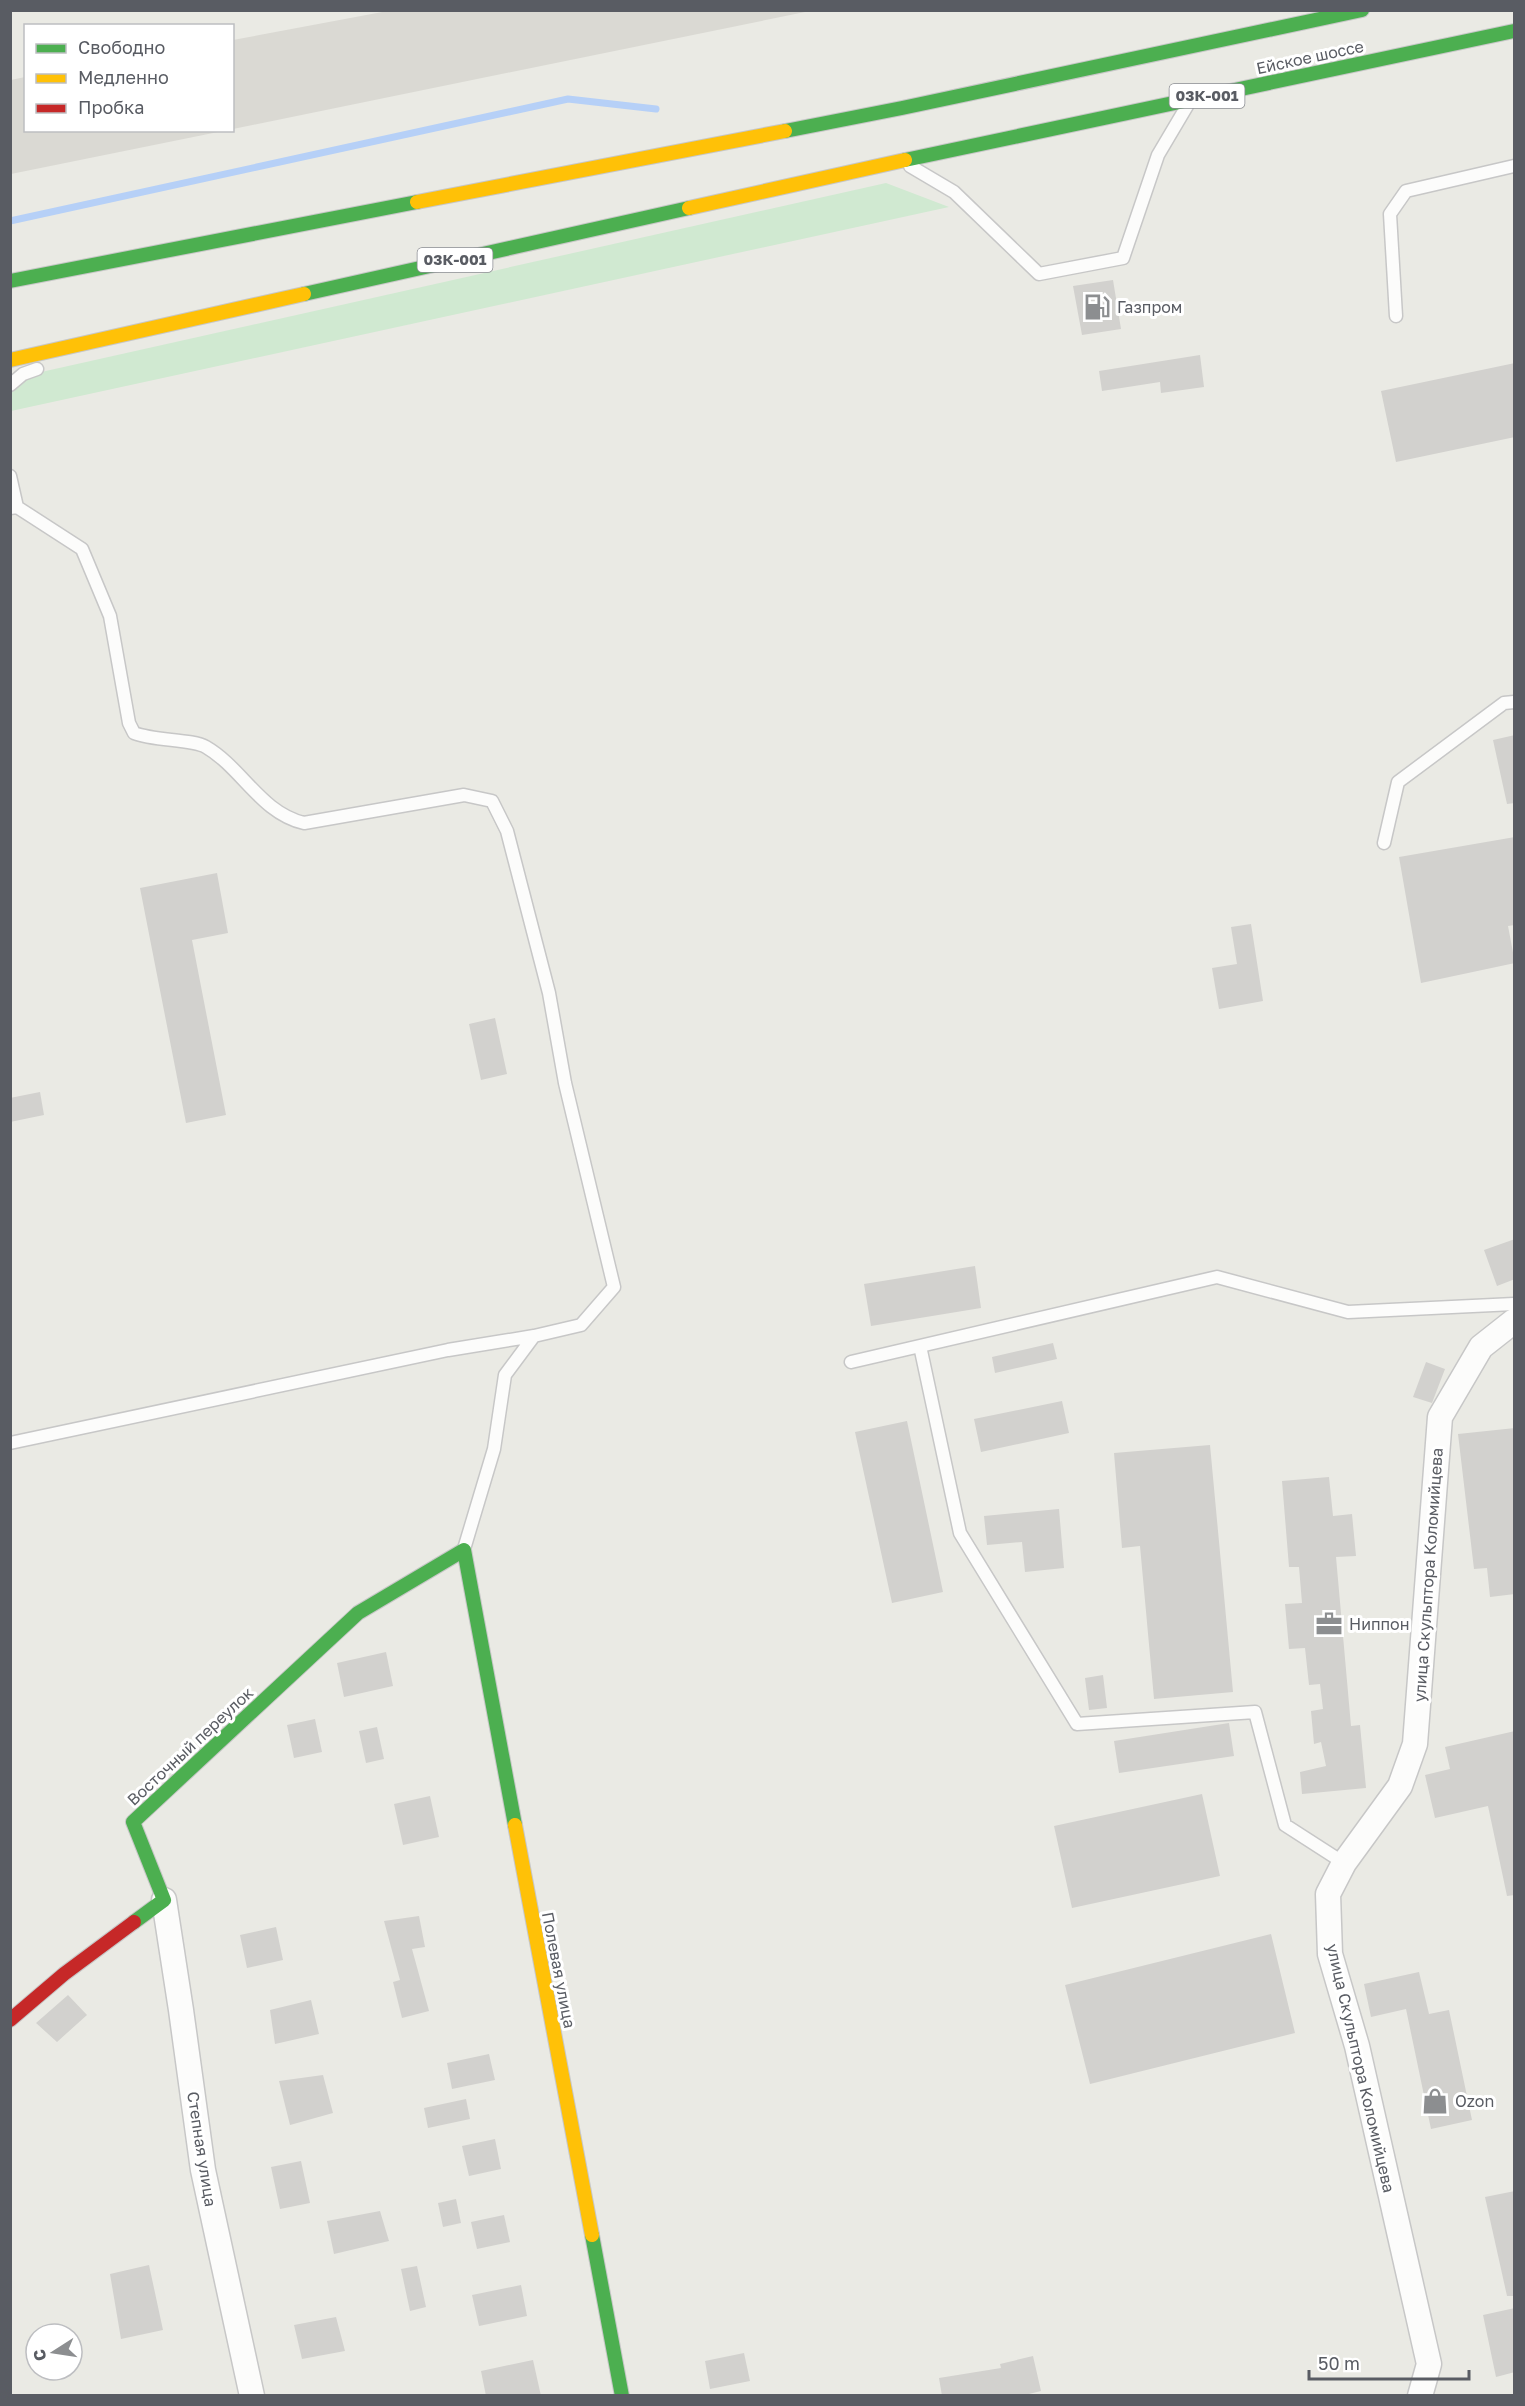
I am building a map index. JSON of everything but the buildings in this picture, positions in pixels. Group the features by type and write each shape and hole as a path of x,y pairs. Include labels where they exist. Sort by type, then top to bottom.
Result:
{"main road":[{"path":"10,281 902,108 1362,10"},
{"name":"Ейское шоссе","path":"901,161 1515,32"},
{"name":"03К-001","path":"10,360 901,161"},
{"name":"Восточный переулок","path":"164,1900 132,1822 358,1613 464,1550"},
{"name":"Полевая улица","path":"464,1550 622,2396"},
{"path":"10,2020 64,1974 164,1900"}],"street":[{"name":"улица Скульптора Коломийцева","path":"1420,2396 1429,2364 1357,2046 1330,1954 1328,1894 1344,1863 1400,1785 1415,1744 1440,1417 1481,1347 1515,1321"},
{"name":"Степная улица","path":"164,1900 203,2170 252,2396"}],"lane":[{"path":"901,161 954,192 1040,274 1123,258 1158,155 1192,99"},
{"path":"1396,316 1390,214 1406,191 1515,166"},
{"path":"10,385 23,374 192,318"},
{"path":"10,476 14,508 82,549 110,616 129,723 134,733 145,737 203,745 219,755 274,810 287,819 304,823 464,795 492,801 507,831 549,993 565,1083 614,1287 581,1326 448,1350 10,1443"},
{"path":"1384,843 1398,782 1504,703 1515,702"},
{"path":"850,1362 1217,1277 1348,1312 1515,1304"},
{"path":"464,1550 494,1449 505,1375 534,1336"},
{"path":"920,1346 960,1533 1077,1724 1255,1712 1286,1825 1344,1863"}],"shaded area":[{"path":"393,10 810,10 234,129 234,40"},
{"path":"24,77 24,132 218,132 11,174 11,80"}],"green space":[{"path":"886,183 949,207 11,411 10,379"}],"waterway":[{"path":"10,221 568,99 656,109"}],"traffic: fast":[{"path":"785,131 1362,10"},
{"path":"905,160 1514,31"},
{"path":"10,281 417,202"},
{"path":"304,294 689,208"},
{"path":"134,1922 164,1900 133,1822 358,1613 464,1550 515,1825"},
{"path":"592,2235 622,2396"}],"traffic: slow":[{"path":"417,202 785,131"},
{"path":"689,208 905,160"},
{"path":"10,360 304,294"},
{"path":"515,1825 592,2235"}],"traffic: jam":[{"path":"10,2020 64,1974 134,1922"}],"place":[{"name":"Газпром","path":"1097,307"},
{"name":"Ниппон","path":"1329,1624"},
{"name":"Ozon","path":"1435,2101"}]}
